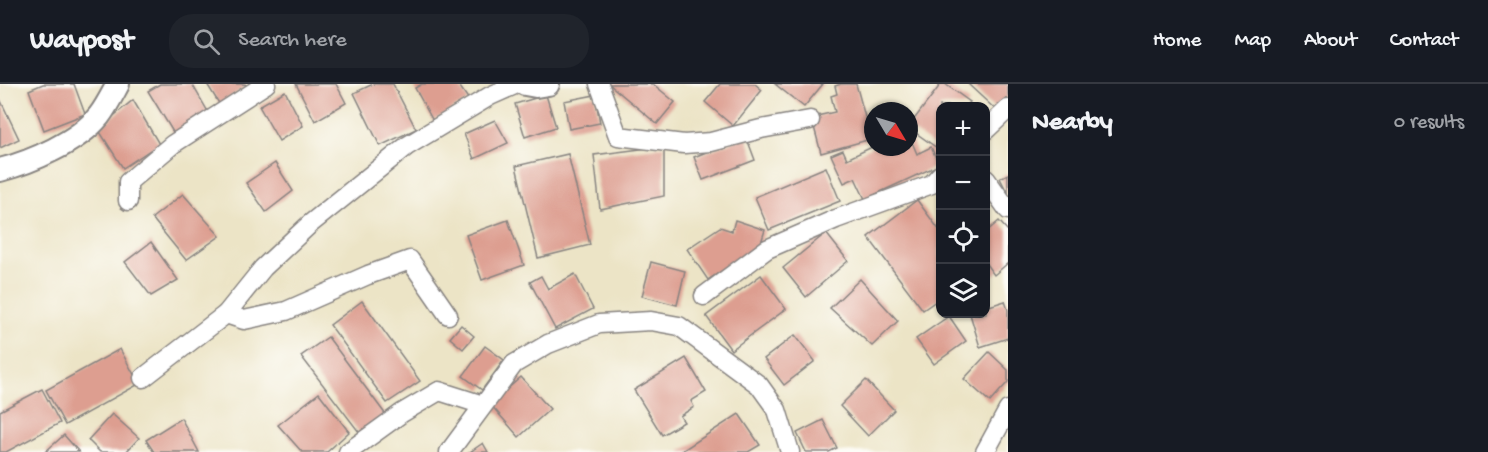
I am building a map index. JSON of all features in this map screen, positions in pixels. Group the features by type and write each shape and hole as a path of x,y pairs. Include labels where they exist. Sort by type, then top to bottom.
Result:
{"street":[{"path":"0,170 69,142 88,128 99,116 118,84"},
{"path":"128,201 128,182 173,144 266,84"},
{"path":"143,378 226,314 270,261 310,224 407,146 490,96 517,84"},
{"path":"525,84 536,86 548,84"},
{"path":"599,84 618,136 684,144 711,142 761,129 810,120"},
{"path":"990,126 1008,109"},
{"path":"704,296 767,249 836,219 932,184 936,180"},
{"path":"990,185 1008,210"},
{"path":"226,314 244,320 286,311 368,275 410,260 448,315"},
{"path":"449,452 514,364 548,344 599,324 651,321 679,326 759,385 777,410 790,452"},
{"path":"348,452 402,413 439,391 483,405"},
{"path":"985,452 1008,410"}],"building":[{"path":"43,84 74,84 85,114 44,130 29,90"},
{"path":"160,84 192,84 211,117 176,137 148,91"},
{"path":"207,84 245,84 246,86 220,105"},
{"path":"296,84 336,84 346,103 315,121"},
{"path":"373,84 393,84 416,129 380,146 354,93"},
{"path":"422,84 458,84 469,100 433,121 415,88"},
{"path":"609,84 653,84 675,102 657,124"},
{"path":"720,84 755,84 762,90 733,126 705,102"},
{"path":"775,84 823,84 804,107"},
{"path":"856,84 864,113 864,141 821,153 813,123 817,116 835,112 831,96 837,94 835,86"},
{"path":"941,84 945,84 970,102 936,102 936,147 918,134 918,114"},
{"path":"968,84 1008,84 1008,97 996,110"},
{"path":"285,91 303,126 279,141 259,106"},
{"path":"546,95 556,127 525,137 515,104"},
{"path":"595,95 600,123 569,129 564,101"},
{"path":"0,99 19,139 0,148"},
{"path":"133,100 159,144 123,168 98,129"},
{"path":"495,120 508,143 474,159 464,134"},
{"path":"746,136 755,160 703,180 694,157"},
{"path":"664,146 664,196 600,209 594,155"},
{"path":"931,147 936,158 936,166 865,199 855,178 844,183 831,155 843,150 847,159 864,151 864,156 918,156 918,154"},
{"path":"568,154 590,245 538,258 516,166"},
{"path":"275,163 293,191 266,212 246,183"},
{"path":"826,167 840,201 769,230 755,197"},
{"path":"1008,174 1008,194 1000,178"},
{"path":"183,194 220,236 186,260 152,218"},
{"path":"917,200 936,226 936,301 923,310 868,237"},
{"path":"508,220 524,265 482,280 466,235"},
{"path":"735,220 765,230 760,246 708,280 687,249 720,227 732,231"},
{"path":"999,221 1008,231 1008,263 994,275 990,270 990,229"},
{"path":"826,233 848,261 806,297 783,268"},
{"path":"151,242 178,280 151,296 125,262"},
{"path":"651,262 685,271 677,305 642,296"},
{"path":"575,274 593,309 555,329 530,282 541,276 548,289"},
{"path":"761,275 786,309 731,350 706,316"},
{"path":"860,279 898,321 872,346 830,308"},
{"path":"362,301 420,381 387,403 330,325"},
{"path":"1005,301 1008,310 1008,338 980,347 971,318 990,318 990,306"},
{"path":"946,318 950,318 966,341 934,364 916,339"},
{"path":"461,325 474,336 463,349 450,338"},
{"path":"795,335 815,361 784,385 764,359"},
{"path":"328,337 386,415 362,436 301,356"},
{"path":"485,346 504,360 482,390 463,376"},
{"path":"120,349 139,384 65,425 46,390"},
{"path":"989,352 1008,370 1008,382 990,402 964,379"},
{"path":"686,358 706,392 691,401 694,407 680,416 684,422 662,435 634,390"},
{"path":"521,377 550,409 519,437 490,404"},
{"path":"866,380 894,410 868,436 840,406"},
{"path":"42,389 60,423 6,452 0,452 0,411"},
{"path":"319,393 349,432 327,452 302,452 278,425"},
{"path":"112,414 139,438 126,452 100,452 88,440"},
{"path":"739,414 760,445 748,452 680,452"},
{"path":"181,418 199,452 154,452 146,440"},
{"path":"823,420 837,448 829,452 806,452 797,433"},
{"path":"64,435 79,452 45,452"},
{"path":"483,443 488,452 470,452"}]}
